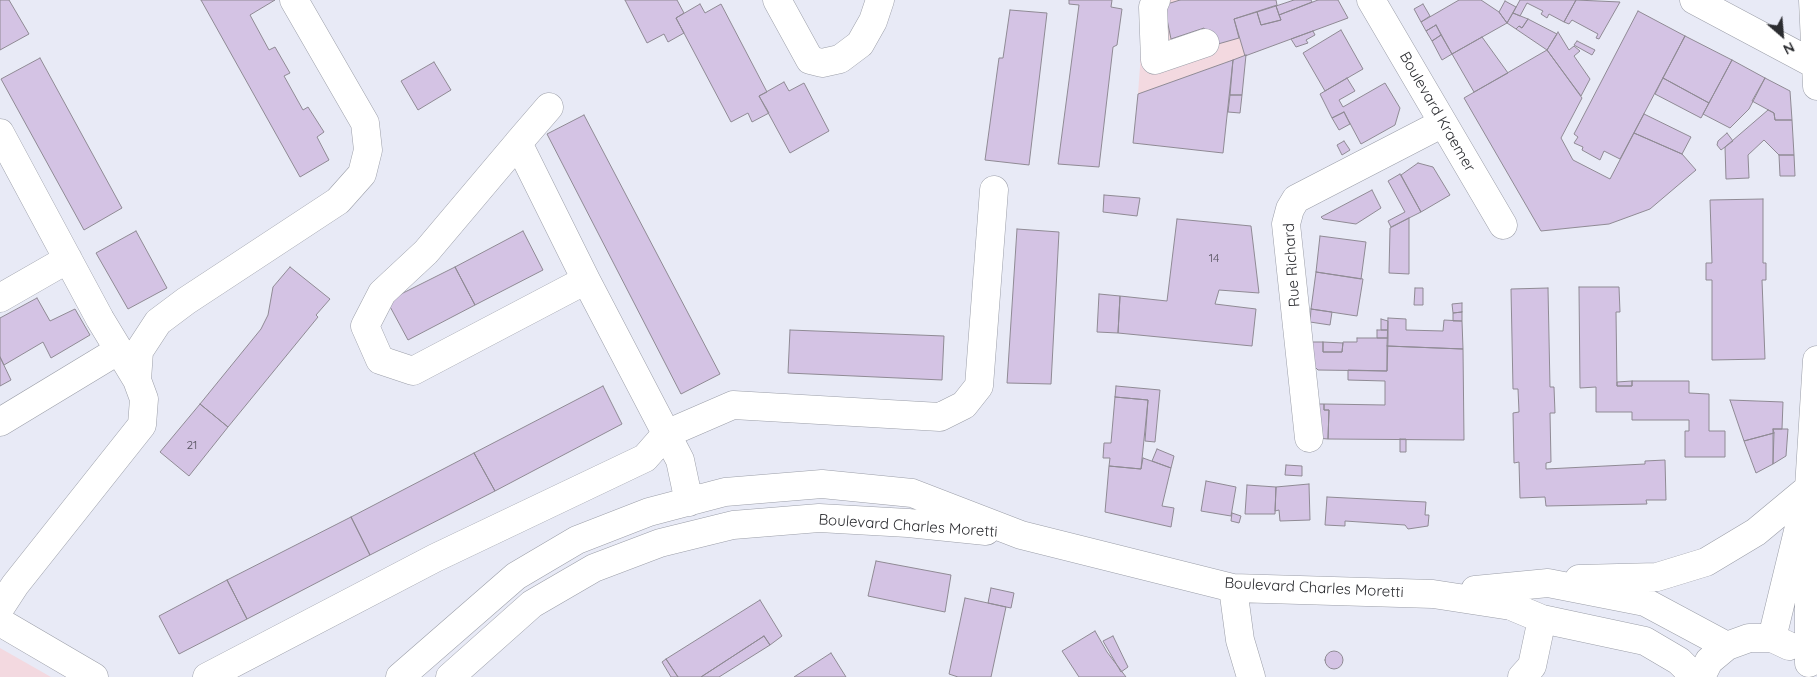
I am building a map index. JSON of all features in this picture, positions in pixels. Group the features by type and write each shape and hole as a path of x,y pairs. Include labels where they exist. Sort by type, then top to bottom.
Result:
{"street":[{"path":"137,380 139,351 158,322 186,301 338,201 362,174 368,150 365,123 294,0"},
{"path":"777,0 810,60 822,63 840,59 860,44 873,21 880,0"},
{"path":"1156,0 1152,7 1155,60 1205,43"},
{"name":"Boulevard Kraemer","path":"1371,0 1503,225"},
{"path":"1694,0 1816,75"},
{"path":"1813,0 1816,75"},
{"path":"549,107 426,252 382,293 364,326 380,360 413,371 586,280"},
{"name":"Rue Richard","path":"1309,438 1286,224 1290,209 1296,199 1443,123"},
{"path":"0,133 68,259 137,380 144,399 142,425 15,585 0,608"},
{"path":"518,144 586,280 680,460 689,502"},
{"path":"207,677 435,558 645,458 666,434 733,404 940,417 964,405 979,386 994,190"},
{"path":"0,298 68,259"},
{"path":"0,422 119,350"},
{"path":"1812,670 1809,488 1817,360"},
{"name":"Boulevard Charles Moretti","path":"400,677 516,576 577,540 649,512 725,492 822,484 912,493 1021,535 1233,588 1433,594 1510,606 1542,619 1645,641 1679,661 1695,677"},
{"path":"1548,583 1593,577 1657,577 1706,562 1756,532 1809,488"},
{"path":"1772,638 1809,488"},
{"name":"Boulevard Charles Moretti","path":"450,677 532,604 594,568 660,543 715,529 733,525 818,518 908,523 1021,535"},
{"name":"Boulevard Charles Moretti","path":"1433,594 1548,583 1645,602 1727,646"},
{"path":"1233,588 1240,640 1252,677"},
{"path":"1532,673 1542,619"},
{"path":"0,622 94,677"},
{"path":"1701,677 1709,661 1727,646 1748,638 1772,638 1793,647 1812,670"}],"shaded area":[{"path":"1140,0 1276,0 1277,5 1234,19 1245,56 1138,94 1144,12"},
{"path":"0,648 51,677 0,677"}],"building":[{"path":"0,0 9,0 29,34 0,50"},
{"path":"201,0 275,0 250,15 269,50 275,47 290,73 284,76 303,110 308,107 324,132 317,137 329,160 300,177"},
{"path":"625,0 677,0 684,13 676,18 684,33 668,42 664,34 647,43"},
{"path":"1069,0 1112,0 1111,7 1122,9 1117,45 1113,47 1099,167 1058,164 1079,5 1069,4"},
{"path":"1180,0 1276,0 1277,5 1234,19 1239,38 1211,46 1204,28 1171,39 1164,5"},
{"path":"1294,0 1311,0 1312,2 1279,15 1276,6"},
{"path":"1318,0 1338,0 1348,18 1245,56 1234,19 1257,12 1261,25 1281,20 1279,15"},
{"path":"1459,0 1481,0 1499,12 1507,23 1452,54 1436,25 1426,31 1421,22"},
{"path":"1520,0 1576,0 1564,22 1549,14 1547,18 1541,14 1543,11 1527,3 1520,16 1513,13"},
{"path":"1576,0 1620,2 1599,39 1596,38 1598,34 1572,20 1569,24 1564,22"},
{"path":"1505,1 1516,7 1507,23 1499,12"},
{"path":"700,4 705,13 721,4 767,92 759,96 769,113 752,122 748,113 731,122 676,18"},
{"path":"1423,4 1430,16 1421,22 1414,9"},
{"path":"1276,6 1281,20 1261,25 1257,12"},
{"path":"1010,10 1047,13 1029,165 985,160 999,58 1003,58"},
{"path":"1638,11 1685,36 1620,159 1604,151 1600,160 1582,150 1583,147 1574,143 1578,137 1574,134"},
{"path":"1513,13 1528,19 1522,28 1519,26 1516,29 1507,23"},
{"path":"1528,19 1557,34 1547,50 1516,29 1519,26 1522,28"},
{"path":"1436,25 1441,35 1432,41 1426,31"},
{"path":"1341,30 1363,69 1325,91 1303,53"},
{"path":"1313,31 1315,35 1306,40 1308,43 1296,47 1291,39"},
{"path":"1558,32 1569,50 1574,46 1580,51 1574,56 1590,79 1581,96 1547,50"},
{"path":"1441,35 1452,54 1442,60 1432,41"},
{"path":"1685,36 1732,60 1709,103 1663,78"},
{"path":"1482,37 1508,73 1474,92 1452,54"},
{"path":"1577,41 1595,50 1592,55 1574,45"},
{"path":"1547,50 1582,98 1561,138 1573,160 1610,179 1634,133 1682,154 1696,170 1650,209 1609,224 1541,231 1464,98"},
{"path":"1246,55 1242,95 1230,95 1233,60"},
{"path":"40,58 122,208 84,230 1,79"},
{"path":"1233,60 1223,153 1133,143 1138,94"},
{"path":"1732,60 1765,78 1749,109 1730,128 1703,114"},
{"path":"434,62 451,90 418,110 401,81"},
{"path":"1347,78 1355,91 1339,100 1343,107 1385,83 1400,108 1395,125 1361,144 1344,112 1332,118 1320,94"},
{"path":"1663,78 1709,103 1701,118 1655,94"},
{"path":"1765,78 1790,91 1792,120 1775,120 1774,113 1752,101"},
{"path":"784,82 789,91 804,83 829,131 790,153 759,96"},
{"path":"1230,95 1242,95 1240,113 1228,112"},
{"path":"1768,110 1774,113 1775,120 1792,120 1794,155 1779,155 1764,140 1748,155 1749,178 1726,179 1725,147"},
{"path":"1344,112 1350,124 1339,130 1332,118"},
{"path":"1644,114 1691,137 1682,154 1634,133"},
{"path":"584,115 720,374 681,394 547,134"},
{"path":"1727,133 1733,141 1721,150 1717,145 1718,141"},
{"path":"1344,141 1350,150 1342,155 1337,145"},
{"path":"1779,155 1794,155 1795,176 1780,176"},
{"path":"1418,163 1433,167 1450,195 1421,212 1401,175"},
{"path":"1400,174 1421,212 1391,227 1388,221 1405,212 1388,181"},
{"path":"1372,190 1381,208 1356,224 1323,219 1321,217"},
{"path":"1104,195 1140,198 1137,216 1103,212"},
{"path":"1763,199 1763,263 1766,263 1766,280 1762,280 1765,359 1712,360 1712,280 1706,280 1706,263 1712,263 1710,200"},
{"path":"1409,218 1409,274 1389,273 1390,228"},
{"path":"1177,219 1251,226 1259,293 1219,290 1215,304 1256,309 1252,346 1118,333 1120,296 1167,301"},
{"path":"1017,229 1059,232 1051,384 1007,383"},
{"path":"136,231 167,288 128,309 96,253"},
{"path":"523,231 543,270 475,305 455,267"},
{"path":"1320,236 1366,242 1361,279 1316,272"},
{"path":"290,267 330,299 316,315 318,317 228,427 200,404 261,329 268,315 273,287"},
{"path":"455,267 475,305 408,340 387,301"},
{"path":"1316,272 1363,279 1357,316 1311,309"},
{"path":"1579,287 1619,287 1620,312 1616,312 1617,386 1632,386 1632,381 1689,381 1689,393 1709,394 1709,431 1725,431 1725,457 1685,457 1685,431 1689,431 1689,420 1632,420 1632,412 1596,412 1596,387 1580,388"},
{"path":"1415,288 1423,288 1423,305 1414,305"},
{"path":"1548,288 1550,387 1554,387 1555,413 1550,413 1551,462 1546,463 1546,469 1645,464 1645,461 1665,460 1666,500 1646,500 1647,504 1546,506 1545,497 1520,498 1519,462 1514,463 1513,413 1519,412 1518,389 1513,389 1511,289"},
{"path":"1099,294 1120,296 1118,333 1097,332"},
{"path":"37,298 50,321 75,309 90,335 51,358 43,342 4,365 0,357 0,318"},
{"path":"1462,303 1462,312 1453,313 1452,304"},
{"path":"1311,309 1332,312 1330,325 1310,322"},
{"path":"1462,312 1462,321 1453,321 1453,313"},
{"path":"1388,318 1406,319 1406,330 1443,331 1444,320 1462,321 1463,349 1387,346"},
{"path":"1381,319 1388,321 1388,330 1381,330"},
{"path":"790,330 944,336 942,380 788,373"},
{"path":"1377,330 1388,330 1388,338 1377,338"},
{"path":"1357,338 1388,338 1387,371 1318,370 1309,361 1306,342 1323,342 1323,352 1342,352 1343,342 1357,342"},
{"path":"1323,342 1343,343 1342,352 1323,352"},
{"path":"1387,346 1463,349 1464,440 1328,439 1329,410 1324,410 1324,404 1385,405 1385,381 1348,380 1348,370 1387,371"},
{"path":"0,357 11,380 0,386"},
{"path":"1632,381 1632,386 1617,386 1617,382"},
{"path":"603,386 622,424 495,491 474,453"},
{"path":"1116,386 1160,390 1155,442 1145,441 1148,400 1115,397"},
{"path":"1115,397 1148,400 1141,469 1109,466 1110,458 1103,458 1104,443 1111,443"},
{"path":"1730,400 1783,402 1782,429 1773,429 1774,433 1744,441"},
{"path":"200,404 228,427 189,476 160,452"},
{"path":"1313,404 1324,404 1324,410 1329,410 1328,439 1317,438"},
{"path":"1773,429 1788,429 1786,456 1773,464"},
{"path":"1774,433 1773,464 1756,473 1744,441"},
{"path":"1400,439 1406,439 1406,452 1400,452"},
{"path":"1157,449 1174,456 1171,468 1152,461"},
{"path":"474,453 495,491 370,555 351,517"},
{"path":"1143,458 1171,468 1162,506 1174,508 1171,527 1105,512 1109,466 1141,469"},
{"path":"1286,465 1302,466 1302,476 1285,475"},
{"path":"1206,481 1236,487 1231,516 1201,511"},
{"path":"1309,484 1310,520 1280,521 1279,510 1275,511 1276,487"},
{"path":"1247,485 1276,487 1275,514 1245,514"},
{"path":"1327,497 1426,502 1425,515 1429,515 1428,526 1408,529 1405,525 1345,521 1345,526 1325,525"},
{"path":"1232,513 1241,516 1239,523 1231,521"},
{"path":"351,517 370,555 247,619 227,580"},
{"path":"876,561 951,575 945,612 868,596"},
{"path":"227,580 247,619 179,654 159,616"},
{"path":"991,588 1014,593 1011,608 988,603"},
{"path":"965,598 1006,607 991,677 958,677 949,674"},
{"path":"760,600 782,636 770,645 764,636 701,677 678,677 666,659"},
{"path":"1095,631 1107,652 1126,677 1079,677 1062,651"},
{"path":"764,636 770,645 719,677 701,677"},
{"path":"1113,636 1128,667 1121,672 1103,641"},
{"path":"1330,651 1338,651 1343,656 1341,667 1330,669 1325,664 1325,656"},
{"path":"831,653 846,677 794,677"},
{"path":"666,659 678,677 671,677 662,662"}]}
